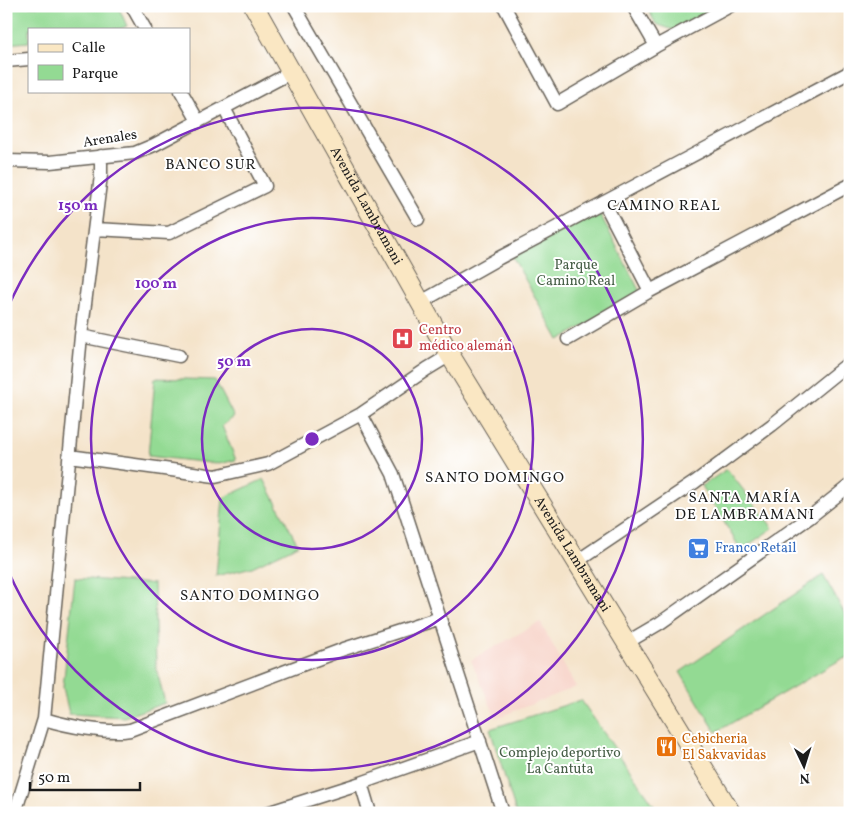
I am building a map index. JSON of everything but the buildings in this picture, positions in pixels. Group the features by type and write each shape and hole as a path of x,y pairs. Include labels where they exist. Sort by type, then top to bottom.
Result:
{"main road":[{"name":"Avenida Lambramani","path":"254,6 450,356 731,813"}],"street":[{"path":"132,6 144,28"},
{"path":"294,6 418,219"},
{"path":"504,6 557,104 656,46 728,7"},
{"path":"634,6 656,46"},
{"path":"6,61 28,59"},
{"path":"421,302 491,262 850,72"},
{"name":"Arenales","path":"6,161 50,162 135,153 154,145 290,73"},
{"path":"182,92 198,121"},
{"path":"95,229 169,233 265,186 224,108"},
{"path":"15,813 44,719 81,336 102,175 101,156"},
{"path":"568,339 650,291 850,185"},
{"path":"604,202 650,291"},
{"path":"81,336 179,356"},
{"path":"69,456 215,476 268,464 361,414 427,369 450,356"},
{"path":"576,562 695,482 772,425 850,362"},
{"path":"361,414 393,474 503,813"},
{"path":"626,643 660,623 810,517 850,485"},
{"path":"44,719 58,724 120,732 130,730 344,649 440,618"},
{"path":"268,813 361,783 480,741"},
{"path":"361,783 370,813"}],"shaded area":[{"path":"540,622 576,687 496,718 471,660"}],"green space":[{"path":"6,6 118,6 127,26 122,28 28,28 28,42 6,44"},
{"path":"646,6 717,6 676,31 656,24"},
{"name":"Parque Camino Real","path":"597,208 641,294 559,340 511,254"},
{"path":"6,305 10,305 8,353 6,352"},
{"path":"155,378 215,380 234,417 222,426 236,460 219,464 148,456"},
{"path":"727,469 773,528 741,550 702,486"},
{"path":"264,479 298,545 252,567 216,576 223,498"},
{"path":"823,575 850,623 850,657 840,660 716,732 680,672"},
{"path":"75,578 154,584 156,667 165,703 124,717 69,714 63,687"},
{"name":"Complejo deportivo La Cantuta","path":"581,700 654,805 630,813 516,813 490,729"}],"place":[{"name":"Centro médico alemán","path":"403,338"},
{"name":"Franco Retail","path":"699,548"},
{"name":"Cebicheria El Sakvavidas","path":"666,747"}],"district":[{"name":"BANCO SUR","path":"211,165"},
{"name":"CAMINO REAL","path":"664,206"},
{"name":"SANTO DOMINGO","path":"495,478"},
{"name":"SANTA MARÍA DE LAMBRAMANI","path":"745,506"},
{"name":"SANTO DOMINGO","path":"250,596"}]}
